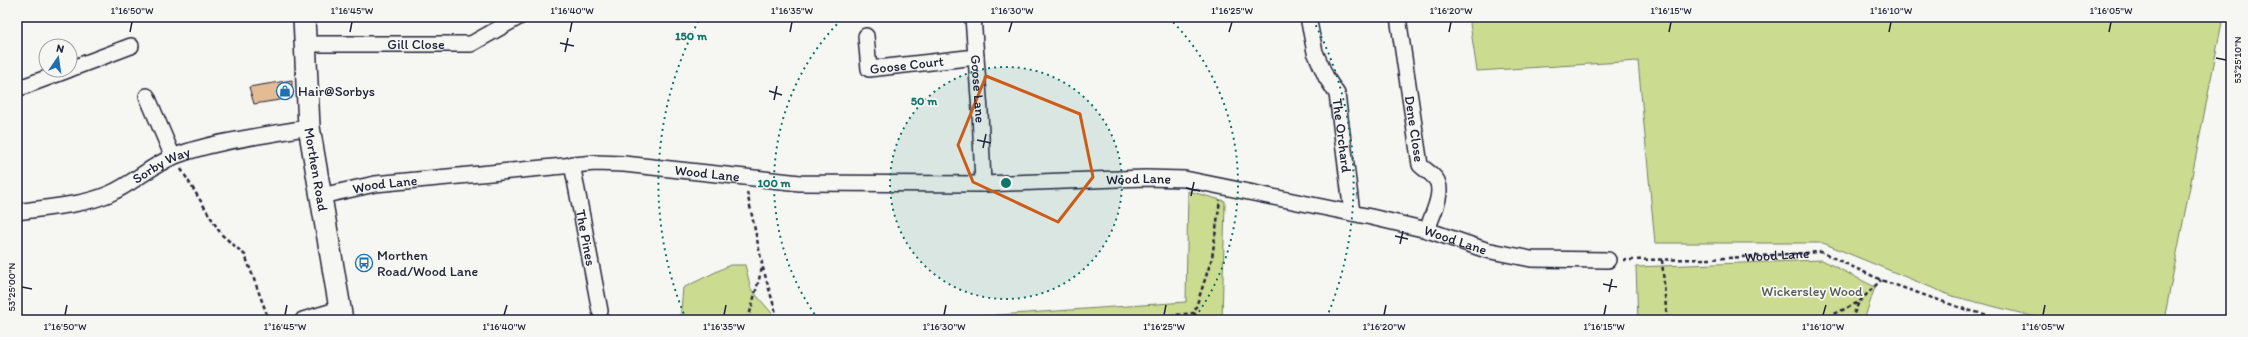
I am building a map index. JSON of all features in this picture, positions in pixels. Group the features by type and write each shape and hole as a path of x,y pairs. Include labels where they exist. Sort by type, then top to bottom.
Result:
{"main road":[{"name":"Morthen Road","path":"304,17 309,128 341,314"}],"street":[{"name":"Gill Close","path":"305,44 471,44 519,17"},
{"name":"Goose Lane","path":"973,17 983,184"},
{"name":"The Orchard","path":"1308,17 1315,52 1326,77 1337,94 1352,213"},
{"name":"Dene Close","path":"1398,17 1420,165 1435,177 1439,184 1439,192 1427,230"},
{"name":"Goose Court","path":"866,36 869,69 976,58"},
{"path":"78,67 131,46"},
{"path":"17,89 47,78"},
{"path":"147,96 173,157"},
{"name":"Sorby Way","path":"17,212 82,203 108,194 173,157 199,148 309,128"},
{"name":"Wood Lane","path":"321,196 375,184 572,164 624,164 800,183 983,184 1145,178 1185,179 1223,185 1427,230 1486,250 1531,259 1608,260"},
{"name":"The Pines","path":"572,164 600,311"},
{"path":"303,320 341,314"}],"path":[{"path":"173,157 221,234 245,255 269,320"},
{"path":"744,178 763,268 778,320"},
{"path":"1194,313 1212,258 1216,219 1223,185"},
{"name":"Wood Lane","path":"1608,260 1711,260 1821,252 1881,280 1967,310 2009,320"},
{"path":"1662,260 1667,320"},
{"path":"748,320 763,268"},
{"path":"1822,320 1859,302 1881,280"},
{"path":"1851,320 1859,302"},
{"path":"1128,320 1194,313"},
{"path":"1194,313 1199,320"},
{"path":"1057,320 1065,320"}],"highlighted area":[{"path":"986,76 1080,114 1093,177 1058,222 973,182 958,145"}],"green space":[{"path":"1469,17 2223,17 2164,320 2048,320 1952,296 1823,243 1655,243 1638,61 1477,71"},
{"path":"1188,191 1225,201 1222,320 927,320 1186,302"},
{"name":"Wickersley Wood","path":"1822,260 1875,287 1864,320 1638,320 1636,267"},
{"path":"730,265 745,265 751,289 777,319 868,320 680,320 683,288"}],"building":[{"path":"292,80 292,98 254,104 249,87"}],"place":[{"name":"Hair@Sorbys","path":"285,91"},
{"name":"Morthen Road/Wood Lane","path":"364,263"}]}
